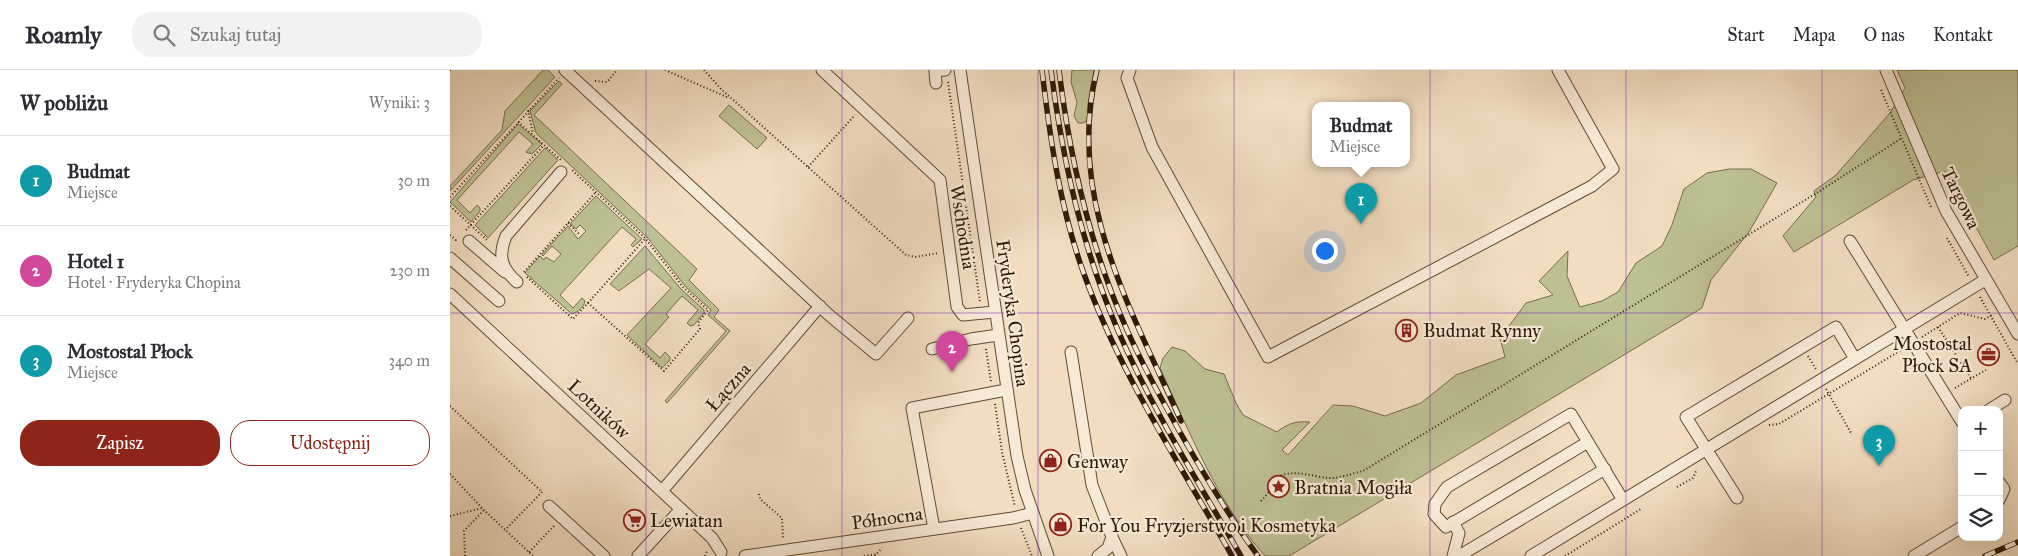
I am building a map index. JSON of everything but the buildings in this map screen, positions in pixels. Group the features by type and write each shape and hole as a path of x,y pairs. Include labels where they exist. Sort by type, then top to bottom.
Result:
{"street":[{"path":"565,70 820,306 876,354 908,318"},
{"name":"Wschodnia","path":"822,70 940,180 957,307 963,315 995,312"},
{"path":"936,83 935,71 945,70"},
{"name":"Fryderyka Chopina","path":"960,70 1016,456 1048,556"},
{"path":"1130,70 1127,78 1152,147 1268,357 1592,186 1613,169 1558,70"},
{"name":"Targowa","path":"1886,70 1935,188 1959,235 2018,334"},
{"path":"506,273 502,247 506,236 561,172"},
{"path":"469,241 517,282"},
{"path":"1850,241 1958,416"},
{"path":"450,258 498,301"},
{"path":"1531,556 1623,500 1708,454 1904,328 1985,280"},
{"name":"Lotników","path":"450,294 712,538 724,555"},
{"name":"Łączna","path":"662,491 820,306"},
{"path":"1737,498 1686,416 1836,327 1855,359"},
{"path":"932,349 971,339 998,335"},
{"path":"1070,352 1092,485 1121,556"},
{"path":"934,530 912,408 1006,390"},
{"path":"1995,406 2004,400"},
{"path":"1588,442 1446,526 1434,514 1435,504 1447,488 1571,414 1605,469 1623,500"},
{"path":"1459,556 1605,469"},
{"path":"549,506 604,556"},
{"path":"638,556 681,510"},
{"name":"Północna","path":"745,556 934,530 1013,518 1033,513"},
{"path":"1453,522 1459,533 1453,556"},
{"path":"1914,556 1958,529"},
{"path":"1098,556 1108,548 1112,537"}],"path":[{"path":"450,197 565,70"},
{"path":"602,87 617,70"},
{"path":"665,70 732,99"},
{"path":"704,70 732,99 906,256 915,257 950,251"},
{"path":"592,81 607,82"},
{"path":"528,110 533,134"},
{"path":"808,167 856,113"},
{"path":"518,122 645,238 683,287 708,310 698,323 700,329 664,371 588,303"},
{"path":"1261,501 1270,492 1269,484 1285,473 1331,478 1364,470 1815,194 1904,137"},
{"path":"450,235 456,240 544,145"},
{"path":"596,192 523,273 573,320 645,238"},
{"path":"450,206 502,254"},
{"path":"568,223 579,234"},
{"path":"1766,425 1779,424 1960,313 1984,319 1992,315"},
{"path":"1938,327 1971,378"},
{"path":"1944,395 1986,370"},
{"path":"450,406 542,492 505,530"},
{"path":"1677,486 1693,478 1698,467 1708,454"},
{"path":"450,474 483,509 533,556"},
{"path":"759,494 760,499 782,518 784,543"},
{"path":"450,516 483,509"},
{"path":"465,556 464,531 483,509"},
{"path":"1564,556 1642,509"},
{"path":"529,552 562,518"},
{"path":"864,556 877,554"}],"green space":[{"path":"543,70 548,70 555,77 450,191 450,186 502,130 505,111"},
{"path":"1072,70 1094,70 1087,121 1083,123 1078,123 1074,116 1077,102 1071,82"},
{"path":"1897,70 2018,70 2018,246 1994,260 1945,171 1913,180 1794,252 1783,236 1816,197 1814,191 1836,175 1890,113 1905,88"},
{"path":"559,81 562,84 534,115 697,269 689,280 719,310 714,317 730,331 667,403 665,401 726,331 708,315 711,310 685,286 647,237 536,133 530,111"},
{"path":"729,105 767,138 757,149 719,116"},
{"path":"518,124 542,144 532,154 526,152 533,144 519,132 457,200 470,213 477,205 480,208 480,211 471,222 450,202"},
{"path":"545,148 558,160 488,238 475,225"},
{"path":"1729,169 1751,169 1777,183 1749,232 1711,280 1702,308 1289,556 1265,556 1248,535 1206,466 1160,368 1163,358 1172,347 1185,351 1205,369 1224,374 1243,415 1277,432 1292,423 1310,422 1282,450 1288,455 1333,405 1353,406 1385,416 1421,403 1456,375 1505,357 1500,338 1526,303 1553,295 1539,281 1568,251 1567,276 1580,307 1602,301 1618,292 1636,263 1662,246 1672,225 1684,189 1707,173"},
{"path":"596,196 642,239 633,247 631,245 636,239 622,227 560,295 573,308 582,298 585,301 580,309 572,314 525,273 540,256 544,260 546,257 554,262 561,254 552,246 543,256 542,254 568,226 578,239 586,231 580,225 576,229 570,224"},
{"path":"645,246 681,289 704,310 704,313 694,325 690,326 687,323 698,310 682,296 666,314 669,317 645,344 660,358 665,352 670,357 670,360 662,368 627,335 671,288 649,269 619,291 610,284"}],"railway":[{"path":"1042,70 1062,199 1084,274 1115,347 1133,383 1232,556"},
{"path":"1051,70 1068,171 1084,237 1106,301 1146,390 1241,556"},
{"path":"1059,70 1069,137 1083,203 1102,267 1114,299 1154,386 1202,471 1258,556"},
{"path":"1097,70 1089,117 1090,163 1096,207 1108,251 1124,294 1181,421"},
{"path":"1985,556 2018,542"}],"place":[{"name":"Budmat","path":"1361,224"},
{"name":"Budmat Rynny","path":"1407,330"},
{"name":"Mostostal Płock SA","path":"1988,354"},
{"name":"Hotel 1","path":"952,372"},
{"name":"Genway","path":"1051,461"},
{"name":"Mostostal Płock","path":"1879,466"},
{"name":"Bratnia Mogiła","path":"1278,487"},
{"name":"Lewiatan","path":"634,520"},
{"name":"For You Fryzjerstwo i Kosmetyka","path":"1061,525"}]}
